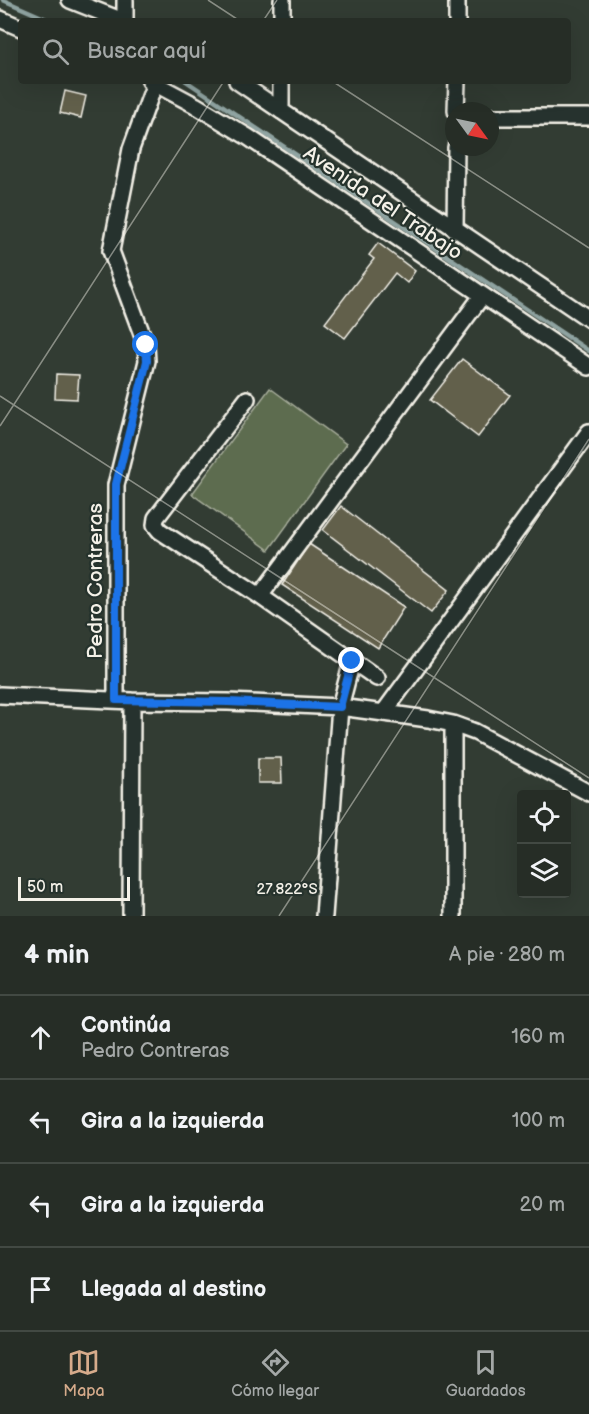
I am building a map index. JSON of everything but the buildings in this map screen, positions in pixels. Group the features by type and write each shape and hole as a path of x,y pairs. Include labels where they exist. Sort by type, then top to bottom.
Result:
{"street":[{"path":"70,0 116,18"},
{"path":"124,18 125,0"},
{"path":"282,0 282,18"},
{"path":"457,0 457,18"},
{"path":"0,19 18,27"},
{"name":"Pedro Contreras","path":"131,916 116,484 147,361 146,345 111,251 130,149 152,84"},
{"name":"Avenida del Trabajo","path":"156,84 248,137 589,367"},
{"name":"Avenida del Trabajo","path":"241,84 589,319"},
{"path":"281,84 281,111"},
{"path":"456,102 457,84"},
{"path":"499,117 589,117"},
{"path":"455,229 456,156"},
{"path":"260,596 482,296"},
{"path":"247,399 156,518 154,525 377,678"},
{"path":"384,712 589,432"},
{"path":"324,916 340,707 352,661"},
{"path":"0,695 228,702 340,707 384,712 453,724 475,732 589,793"},
{"path":"453,724 453,916"}],"green space":[{"path":"270,388 346,444 269,550 192,494"}],"waterway":[{"path":"3,0 44,18"},
{"path":"190,84 589,351"}],"route":[{"path":"146,345 147,361 116,484 116,700 340,707 352,661"}]}
